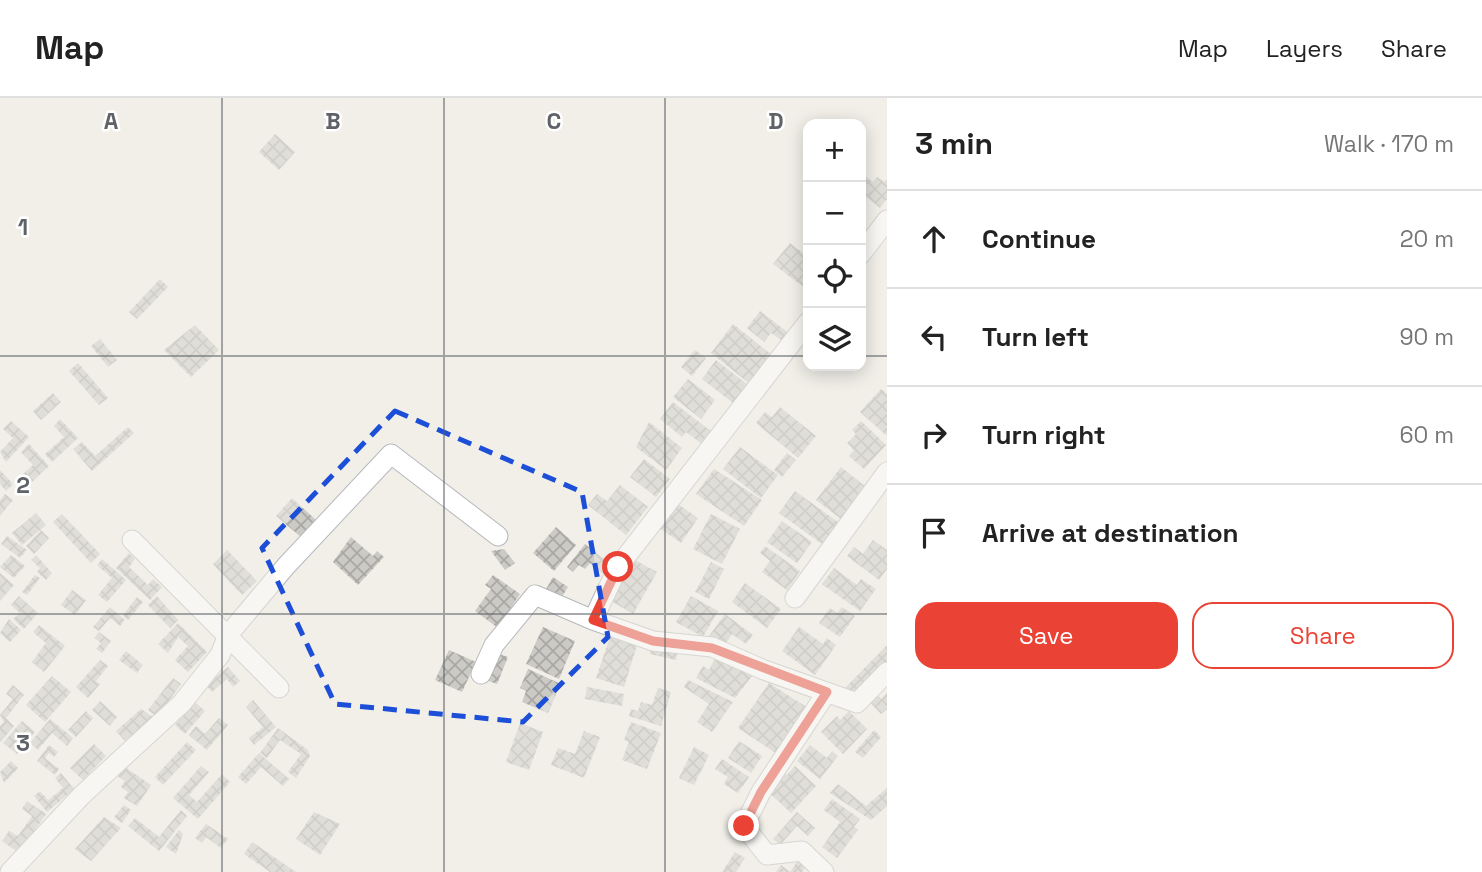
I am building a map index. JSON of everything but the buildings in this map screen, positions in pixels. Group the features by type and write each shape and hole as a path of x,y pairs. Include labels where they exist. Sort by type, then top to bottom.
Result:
{"street":[{"path":"866,247 887,220"},
{"path":"593,620 618,567 803,328"},
{"path":"8,866 182,703 220,655 228,635 286,566 391,454 498,536"},
{"path":"795,598 887,472"},
{"path":"132,540 279,688"},
{"path":"481,674 494,645 535,595 593,620 653,641 712,648 857,703 887,672"},
{"path":"824,872 802,851 767,855 744,826 761,792 827,692"}],"highlighted area":[{"path":"395,411 582,492 608,637 523,722 335,704 262,548"}],"route":[{"path":"618,567 593,620 653,641 712,648 827,692 761,792 744,826"}]}
